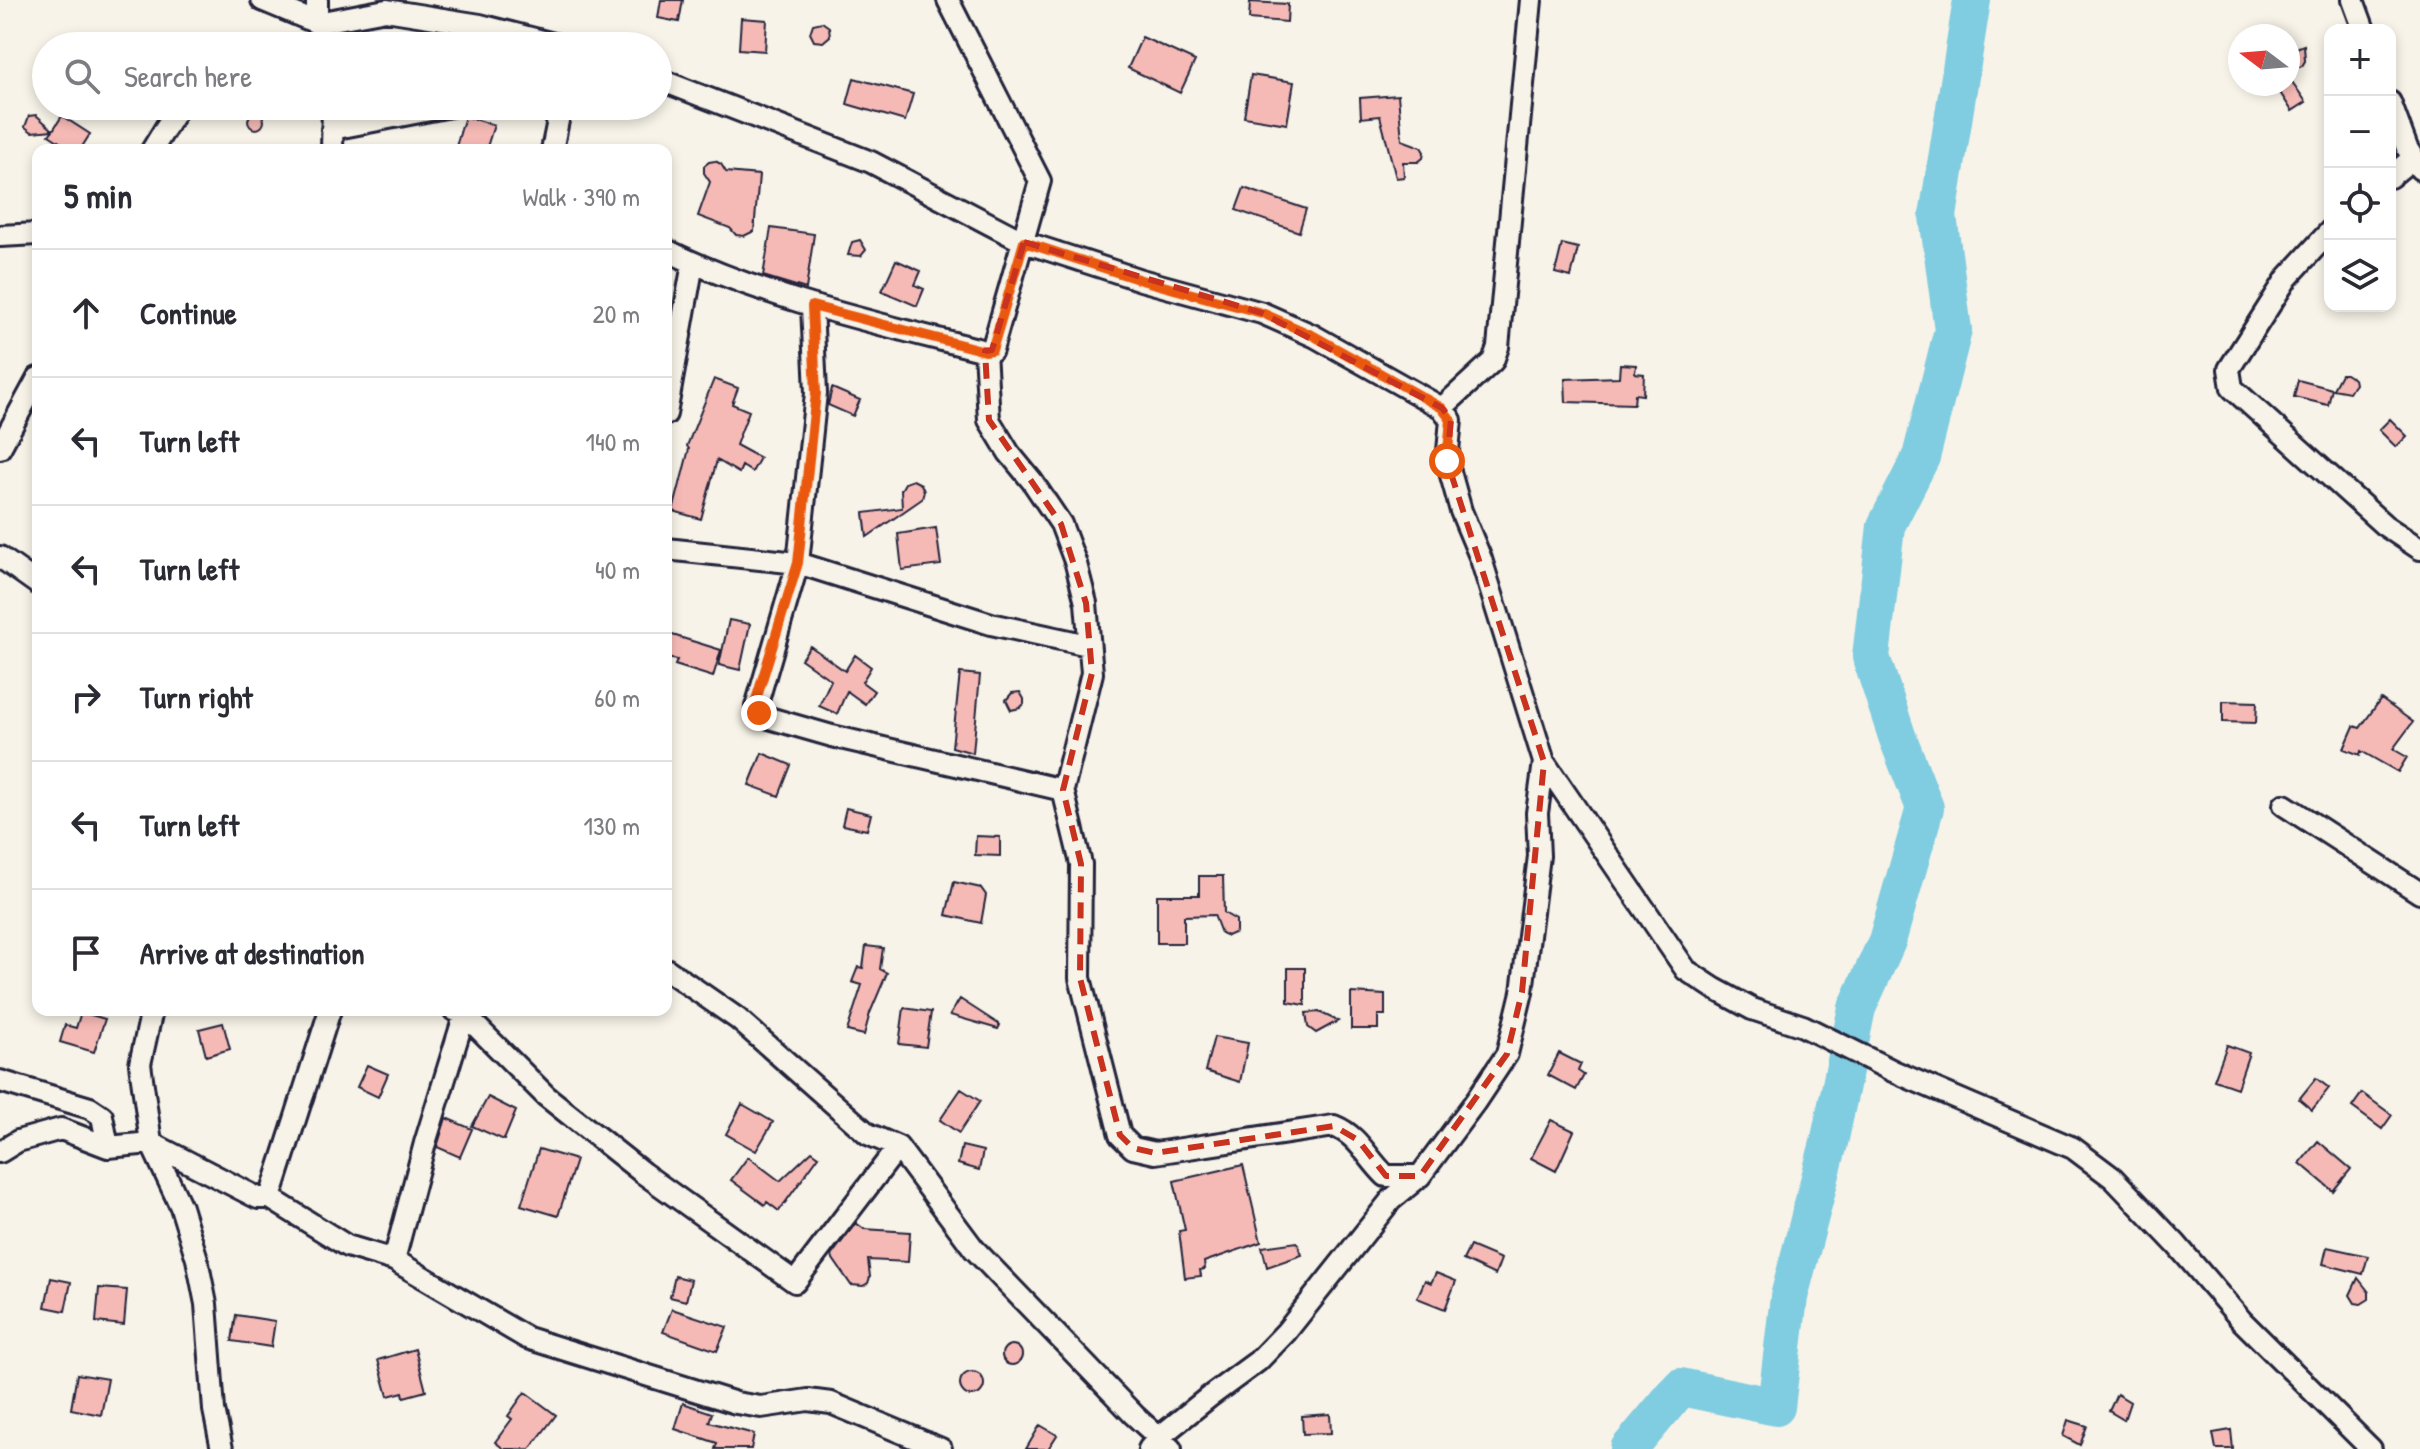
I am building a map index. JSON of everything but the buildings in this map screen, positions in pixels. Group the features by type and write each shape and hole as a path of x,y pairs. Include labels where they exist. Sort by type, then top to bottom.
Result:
{"street":[{"path":"262,0 317,23 386,10 507,32"},
{"path":"317,0 317,23 322,32"},
{"path":"672,253 812,306 985,351 992,350 1040,181 948,0"},
{"path":"1442,408 1493,361 1498,347 1531,0"},
{"path":"2353,0 2362,24"},
{"path":"672,84 871,162 1024,242 1141,280 1262,313 1314,336 1442,408 1451,420 1447,461 1461,511 1481,559 1544,762 1686,970 1752,1009 1803,1026 1893,1071 2073,1148 2113,1178 2176,1244 2242,1321 2371,1449"},
{"path":"2396,116 2417,163 2396,174"},
{"path":"156,144 170,120"},
{"path":"332,120 332,144"},
{"path":"332,129 379,120"},
{"path":"553,144 558,120"},
{"path":"0,236 32,234"},
{"path":"2324,238 2287,278 2229,369 2228,378 2232,388 2384,525 2420,549"},
{"path":"672,380 693,263"},
{"path":"812,306 816,393 798,563 756,700 759,713 832,736 1063,790"},
{"path":"985,351 989,420 1061,524 1086,603 1092,673 1063,790 1081,864 1080,978 1120,1135 1133,1148 1155,1153 1334,1126 1346,1130 1358,1140 1370,1161 1386,1176 1420,1176"},
{"path":"0,448 32,389"},
{"path":"672,550 798,563 991,624 1088,645"},
{"path":"0,557 32,581"},
{"path":"0,572 32,581"},
{"path":"672,973 738,1019 868,1134 898,1147 974,1249 1160,1445 1258,1361 1302,1313 1391,1200 1420,1176 1507,1054 1522,992 1539,856 1537,813 1544,762"},
{"path":"2284,805 2420,893"},
{"path":"151,1016 140,1064 151,1143 181,1207 197,1259 206,1304 213,1398 222,1449"},
{"path":"270,1198 328,1016"},
{"path":"394,1260 461,1016"},
{"path":"467,1016 546,1096 643,1173 795,1282 898,1147"},
{"path":"0,1081 90,1108 102,1116 108,1147"},
{"path":"0,1152 18,1141 61,1129 108,1147 151,1143 258,1198 270,1198 347,1246 394,1260 527,1338 736,1403 761,1407 808,1400 831,1403 941,1449"}],"highlighted area":[{"path":"1024,242 1262,313 1442,408 1451,420 1447,461 1544,762 1522,992 1507,1054 1420,1176 1386,1176 1358,1140 1334,1126 1155,1153 1133,1148 1120,1135 1080,978 1081,864 1063,790 1092,673 1086,603 1061,524 989,420 985,351 992,350"}],"waterway":[{"path":"1629,1449 1681,1387 1776,1407 1789,1297 1829,1143 1857,1008 1887,941 1925,808 1871,657 1886,526 1921,457 1953,330 1938,216 1972,0"}],"route":[{"path":"759,713 756,700 798,563 816,393 812,306 985,351 992,350 1024,242 1141,280 1262,313 1314,336 1442,408 1451,420 1447,461"}]}
